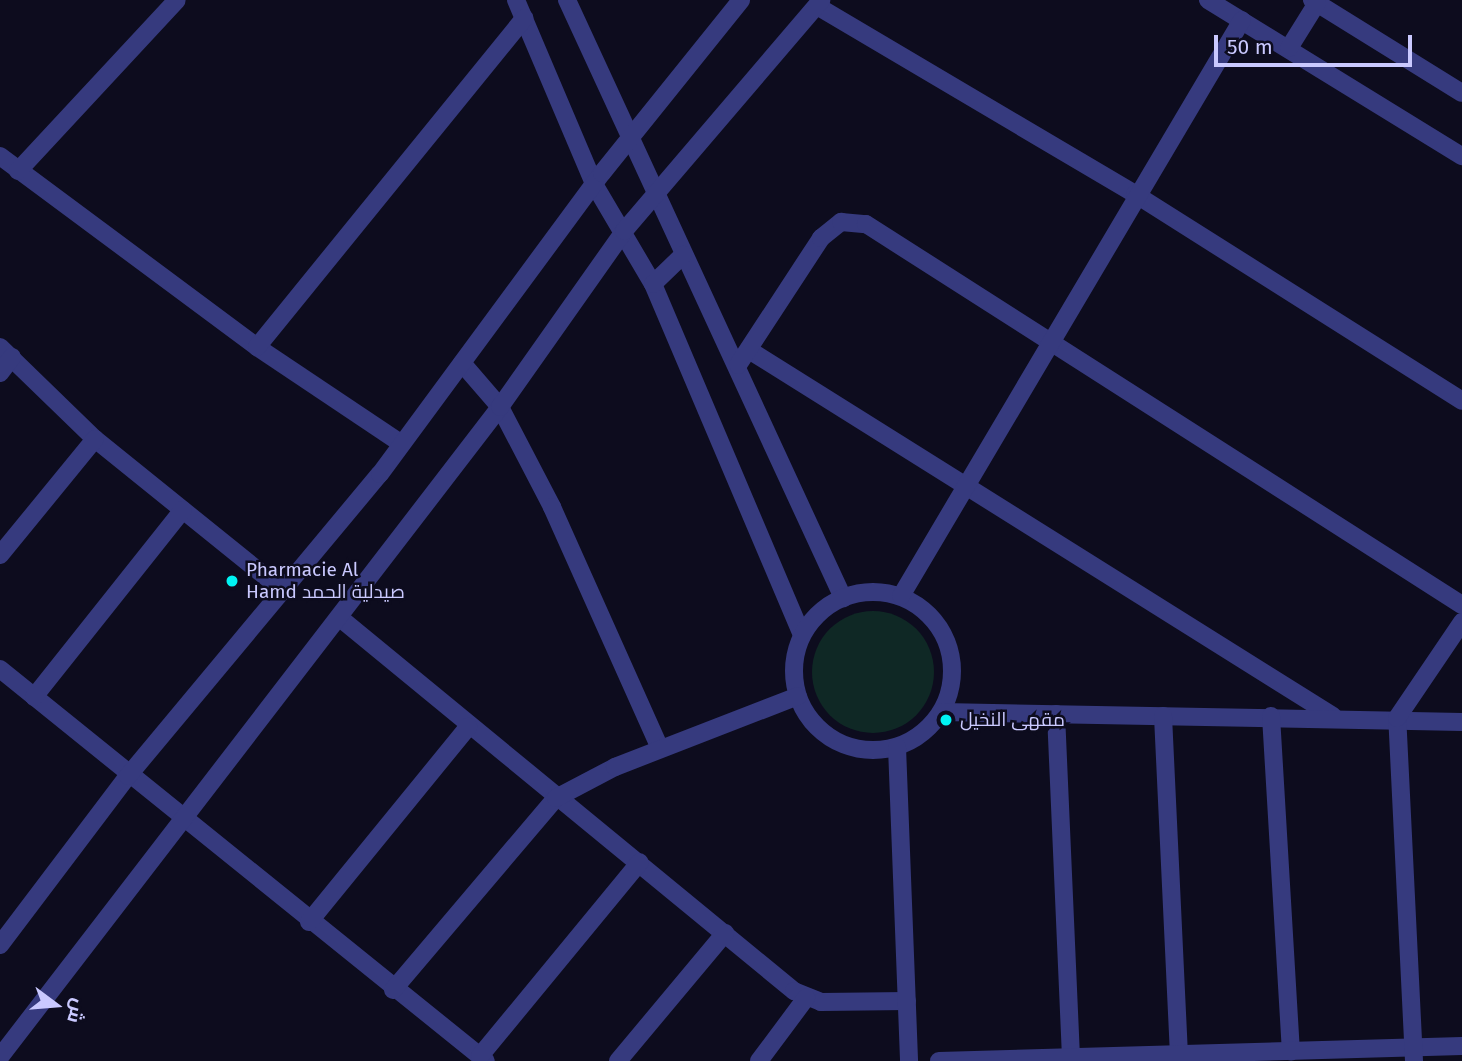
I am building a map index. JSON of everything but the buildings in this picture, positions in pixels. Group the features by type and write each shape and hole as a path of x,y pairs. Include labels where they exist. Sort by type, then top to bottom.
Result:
{"street":[{"path":"18,171 177,0"},
{"path":"516,0 594,184 653,284 802,635"},
{"path":"568,0 629,140 738,365 843,598"},
{"path":"0,945 128,776 402,444 594,184 741,0"},
{"path":"1208,0 1462,156"},
{"path":"1289,48 1315,1 1462,93"},
{"path":"0,1057 500,407 624,231 819,3 1135,194 1462,401"},
{"path":"257,347 523,18"},
{"path":"901,596 963,483 1052,342 1135,194 1242,20"},
{"path":"0,156 257,347 402,444"},
{"path":"738,365 821,237 851,221 898,242 1462,605"},
{"path":"653,284 683,255"},
{"path":"749,350 1333,716"},
{"path":"0,373 6,352 95,439 281,589"},
{"path":"462,363 500,407 660,749"},
{"path":"0,555 95,439"},
{"path":"34,697 183,510"},
{"path":"871,591 901,596 930,614 948,644 953,679 942,712 923,734 898,747 867,751 837,742 813,723 798,696 794,665 802,635 819,613 843,598 871,591"},
{"path":"340,618 468,727 640,862 806,999 906,1001"},
{"path":"1413,1054 1397,718 1462,622"},
{"path":"0,669 183,821 483,1059 640,862"},
{"path":"393,990 556,798 660,749 798,696"},
{"path":"942,712 1333,716 1462,722"},
{"path":"1056,714 1071,1055"},
{"path":"1163,716 1179,1057"},
{"path":"1271,716 1291,1051"},
{"path":"309,922 468,727"},
{"path":"898,747 909,1061"},
{"path":"618,1061 725,933"},
{"path":"759,1061 806,999"},
{"path":"939,1061 1071,1055 1179,1057 1291,1051 1413,1054 1462,1046"}],"green space":[{"path":"873,611 896,616 916,629 929,649 934,672 929,695 916,715 896,728 873,733 850,728 830,715 817,695 812,672 817,649 830,629 850,616"}],"place":[{"name":"Pharmacie Al Hamd صيدلية الحمد","path":"232,581"},
{"name":"مقهى النخيل","path":"946,720"}]}
